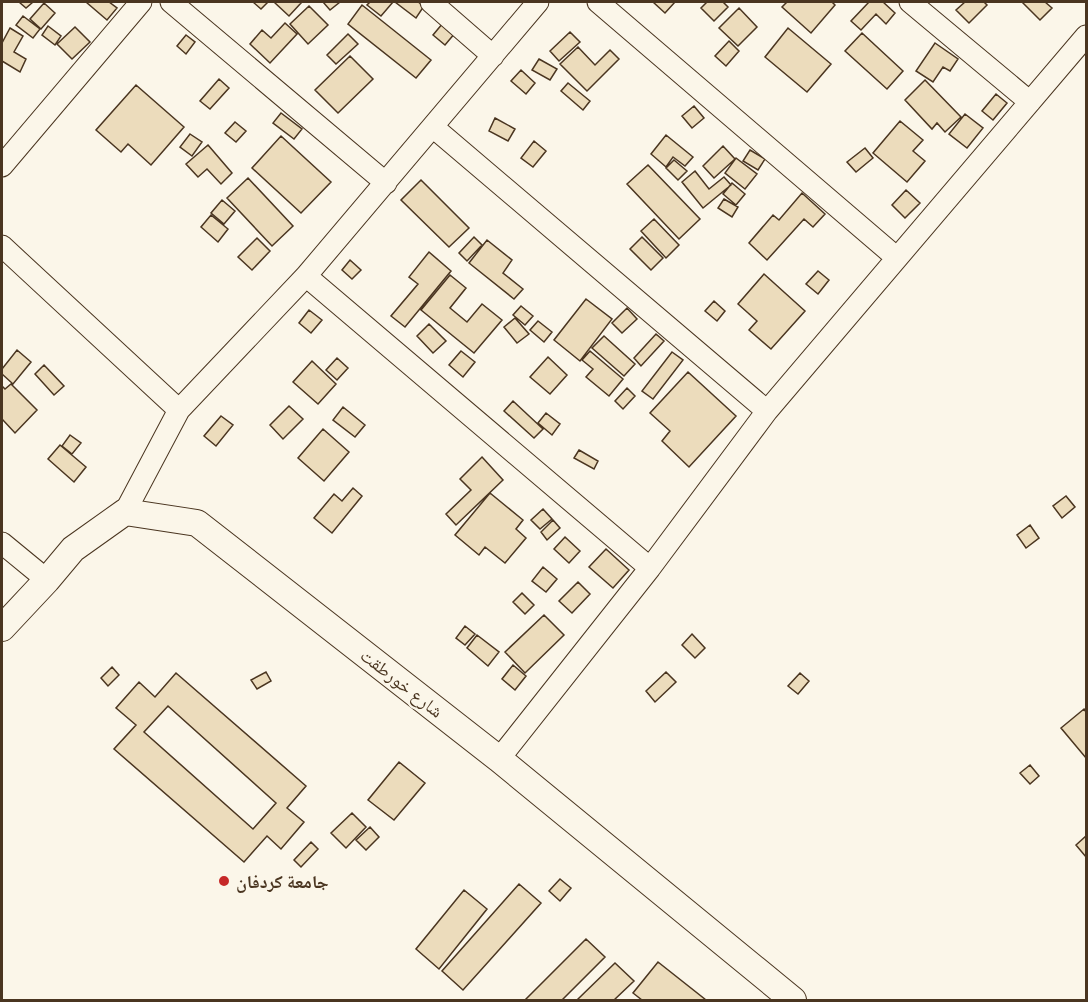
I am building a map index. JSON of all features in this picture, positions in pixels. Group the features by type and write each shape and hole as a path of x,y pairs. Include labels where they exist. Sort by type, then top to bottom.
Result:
{"street":[{"path":"2,166 141,2"},
{"path":"171,2 386,183"},
{"path":"431,2 493,56"},
{"path":"2,628 73,549 125,512 179,410 306,276 538,2"},
{"path":"598,2 897,258"},
{"path":"910,2 1030,102"},
{"path":"499,759 650,568 767,411 1086,36"},
{"path":"433,127 767,411"},
{"path":"2,246 179,410"},
{"path":"306,276 650,568"},
{"name":"شارع خورطقت","path":"125,512 197,523 499,759 794,1000"},
{"path":"2,543 47,580"}],"building":[{"path":"19,2 33,2 26,8"},
{"path":"86,2 109,2 117,8 107,20"},
{"path":"253,2 268,2 261,9"},
{"path":"274,2 300,2 301,3 289,16"},
{"path":"323,2 340,2 330,10"},
{"path":"370,2 393,2 381,16 367,5"},
{"path":"395,2 418,2 424,6 416,18"},
{"path":"653,2 675,2 665,13"},
{"path":"707,2 723,2 728,7 714,21 701,8"},
{"path":"787,2 832,2 835,5 811,33 782,7"},
{"path":"869,2 883,2 895,13 886,24 876,14 861,30 851,21"},
{"path":"965,2 984,2 987,5 969,23 956,10"},
{"path":"1022,2 1045,2 1052,8 1040,20"},
{"path":"44,3 55,13 41,29 30,19"},
{"path":"362,5 431,60 416,78 348,24"},
{"path":"309,6 328,25 308,44 290,24"},
{"path":"739,8 757,27 738,46 719,28"},
{"path":"23,16 40,29 33,38 16,25"},
{"path":"285,23 297,34 270,63 250,44 262,30 271,38"},
{"path":"443,23 455,33 445,45 433,35"},
{"path":"48,26 61,36 55,45 42,35"},
{"path":"75,27 90,42 72,59 57,44"},
{"path":"10,28 23,36 14,52 26,59 20,72 2,61 2,43"},
{"path":"788,28 831,64 807,92 765,57"},
{"path":"570,32 580,42 559,61 550,51"},
{"path":"862,33 903,71 887,89 845,51"},
{"path":"348,34 358,44 336,64 327,55"},
{"path":"186,35 195,42 186,54 177,46"},
{"path":"729,41 739,51 726,66 715,56"},
{"path":"935,43 958,59 950,71 943,67 933,82 916,71"},
{"path":"578,47 595,65 610,50 619,59 587,91 560,64"},
{"path":"350,56 373,79 338,113 315,90"},
{"path":"539,59 557,69 550,80 532,70"},
{"path":"521,70 535,83 526,94 511,81"},
{"path":"219,79 229,88 210,109 200,101"},
{"path":"925,80 961,117 945,132 937,123 932,129 905,100"},
{"path":"568,83 590,101 583,110 561,91"},
{"path":"136,85 184,127 151,165 128,144 121,152 96,130"},
{"path":"996,94 1007,103 993,120 982,111"},
{"path":"694,106 704,118 692,128 682,116"},
{"path":"281,113 302,129 294,139 273,123"},
{"path":"965,114 983,128 967,148 949,134"},
{"path":"495,118 515,129 508,141 489,131"},
{"path":"900,121 923,140 913,151 925,161 907,182 873,153"},
{"path":"235,122 246,131 236,142 225,133"},
{"path":"190,134 202,142 192,156 180,147"},
{"path":"666,135 693,157 685,166 673,157 666,167 651,154"},
{"path":"281,136 331,182 301,213 252,168"},
{"path":"534,141 546,151 533,167 521,158"},
{"path":"208,145 232,173 221,184 207,169 198,177 186,164"},
{"path":"723,146 735,159 714,178 703,166"},
{"path":"865,148 873,158 856,172 847,162"},
{"path":"750,150 765,159 758,170 743,161"},
{"path":"736,158 757,174 745,189 725,173"},
{"path":"674,160 687,171 678,180 666,168"},
{"path":"648,165 700,219 679,239 627,184"},
{"path":"695,171 709,189 724,177 731,185 703,208 682,182"},
{"path":"248,178 293,226 272,246 227,198"},
{"path":"421,180 469,228 449,247 401,200"},
{"path":"732,183 745,194 736,205 723,194"},
{"path":"906,190 920,203 905,218 892,205"},
{"path":"802,193 825,214 813,227 804,219 767,260 749,243 773,215 779,220"},
{"path":"724,199 738,207 732,217 718,208"},
{"path":"222,200 235,211 224,224 211,213"},
{"path":"211,215 228,229 218,242 201,227"},
{"path":"654,219 679,245 666,258 641,231"},
{"path":"474,237 482,245 467,261 459,253"},
{"path":"642,237 663,258 651,270 630,249"},
{"path":"257,238 270,251 252,270 238,257"},
{"path":"487,240 512,260 503,273 523,289 514,299 469,263"},
{"path":"429,252 451,271 405,327 391,316 418,284 409,277"},
{"path":"350,260 361,270 352,279 342,270"},
{"path":"818,271 829,280 818,294 806,284"},
{"path":"764,274 805,311 771,349 749,330 757,321 738,304"},
{"path":"450,275 466,288 450,308 467,322 482,304 502,320 474,353 421,310"},
{"path":"586,299 612,319 580,361 554,340"},
{"path":"714,301 725,311 717,321 705,311"},
{"path":"521,306 533,316 525,325 513,315"},
{"path":"627,308 637,319 622,333 612,323"},
{"path":"309,310 322,320 311,333 299,323"},
{"path":"515,318 529,334 517,343 504,327"},
{"path":"538,321 552,332 544,342 530,330"},
{"path":"429,324 446,341 433,353 417,336"},
{"path":"656,334 664,341 641,366 634,358"},
{"path":"604,336 635,364 624,376 592,348"},
{"path":"17,350 31,362 13,384 2,374 2,369"},
{"path":"461,351 475,362 463,377 449,365"},
{"path":"590,351 623,379 609,396 586,377 593,369 582,360"},
{"path":"672,352 683,360 653,399 642,391"},
{"path":"548,357 567,375 550,394 530,377"},
{"path":"337,358 348,368 337,380 326,370"},
{"path":"312,361 336,384 318,404 293,382"},
{"path":"44,365 64,386 54,395 35,374"},
{"path":"688,372 736,416 689,467 662,441 670,431 650,413"},
{"path":"11,384 37,410 15,433 2,419 2,386 5,389"},
{"path":"627,388 635,396 623,409 615,401"},
{"path":"513,401 543,429 534,438 504,411"},
{"path":"289,406 303,419 283,439 270,425"},
{"path":"343,407 365,425 355,437 333,420"},
{"path":"546,413 560,424 552,435 538,423"},
{"path":"221,416 233,425 216,446 204,436"},
{"path":"323,429 349,452 324,481 298,458"},
{"path":"70,435 81,443 72,454 62,446"},
{"path":"60,445 86,467 74,482 48,459"},
{"path":"579,450 598,461 594,469 574,458"},
{"path":"482,457 503,480 456,525 446,514 471,490 460,479"},
{"path":"353,488 362,496 332,533 314,518 334,494 342,501"},
{"path":"490,493 523,520 516,529 526,538 505,563 485,547 479,555 455,535"},
{"path":"1066,496 1075,507 1062,518 1053,506"},
{"path":"543,509 552,519 540,529 531,520"},
{"path":"553,520 560,528 547,540 541,532"},
{"path":"1030,525 1039,538 1026,548 1017,535"},
{"path":"565,537 580,551 569,563 554,549"},
{"path":"606,549 629,570 613,588 589,567"},
{"path":"543,567 557,579 546,592 532,581"},
{"path":"578,582 590,594 572,613 559,601"},
{"path":"522,593 534,605 525,614 513,602"},
{"path":"544,615 564,635 525,673 505,652"},
{"path":"465,626 475,634 465,645 456,638"},
{"path":"692,634 705,648 695,658 682,645"},
{"path":"477,635 499,652 488,666 467,648"},
{"path":"513,665 526,676 515,690 502,679"},
{"path":"112,667 119,675 108,686 101,678"},
{"path":"266,672 271,681 257,689 251,680"},
{"path":"666,672 676,682 655,702 646,691"},
{"path":"176,673 306,786 287,808 304,822 281,849 267,836 244,862 114,749 136,725 116,708 139,682 155,697","holes":["168,706 276,803 253,829 144,732"]},
{"path":"800,673 809,681 798,694 788,686"},
{"path":"1084,709 1086,712 1086,758 1061,728"},
{"path":"399,762 425,783 394,820 368,800"},
{"path":"1030,765 1039,776 1030,784 1020,773"},
{"path":"352,813 366,827 346,848 331,833"},
{"path":"370,827 379,837 366,850 356,840"},
{"path":"1086,836 1086,857 1076,845"},
{"path":"311,842 318,849 301,867 294,860"},
{"path":"560,879 571,888 560,901 549,891"},
{"path":"519,884 541,903 463,990 442,971"},
{"path":"464,890 487,909 439,969 416,949"},
{"path":"586,939 605,957 562,1000 525,1000"},
{"path":"658,962 706,1000 642,1000 633,993"},
{"path":"615,963 634,981 614,1000 577,1000"}],"place":[{"name":"جامعة كردفان","path":"224,881"}]}
